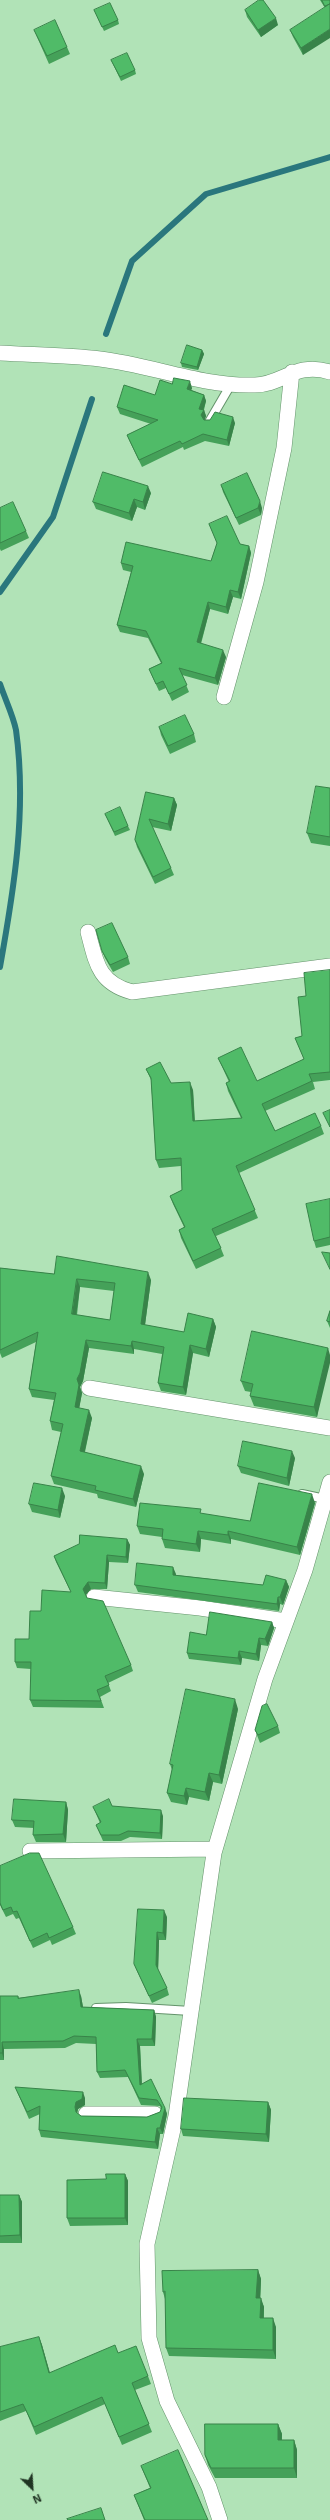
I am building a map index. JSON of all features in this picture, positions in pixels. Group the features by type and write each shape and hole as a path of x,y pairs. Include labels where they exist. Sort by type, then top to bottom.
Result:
{"street":[{"path":"0,353 100,358 230,386 260,385 292,372 318,368 330,372"},
{"path":"224,697 256,582 282,456 292,372"},
{"path":"88,932 95,960 103,975 117,988 132,992 330,966"},
{"path":"89,1388 330,1428"},
{"path":"220,2520 209,2487 167,2401 149,2338 147,2244 166,2115 191,2011 215,1849 265,1679 305,1570 330,1482"},
{"path":"94,1597 200,1608 286,1621"},
{"path":"30,1852 215,1849"},
{"path":"86,2114 166,2115"}],"lane":[{"path":"209,422 230,386"},
{"path":"294,1493 325,1499"},
{"path":"96,2008 126,2007 191,2011"}],"building":[{"path":"259,0 263,0 276,18 258,30 245,10"},
{"path":"322,0 330,0 330,4 325,6"},
{"path":"110,3 118,20 102,27 94,10"},
{"path":"330,4 330,29 301,48 290,30"},
{"path":"55,20 67,47 47,56 34,30"},
{"path":"127,53 135,70 120,77 111,60"},
{"path":"187,345 202,350 197,367 181,363"},
{"path":"174,378 190,381 187,389 204,395 199,409 204,410 201,415 204,420 210,420 215,412 233,417 227,440 203,434 182,444 180,441 139,460 127,435 158,420 117,407 124,385 155,395 160,380 172,384"},
{"path":"103,472 148,486 143,502 134,499 129,513 93,502"},
{"path":"247,473 260,501 258,508 236,518 221,485"},
{"path":"13,502 26,531 0,543 0,508"},
{"path":"227,516 240,544 249,546 238,592 230,590 226,607 208,602 197,642 223,650 215,678 179,668 187,685 169,694 163,681 156,684 149,669 162,663 146,631 117,625 133,566 121,563 126,542 211,561 217,543 209,524"},
{"path":"185,715 194,734 168,746 159,727"},
{"path":"316,786 330,788 330,837 307,833"},
{"path":"146,792 174,798 168,824 149,819 171,868 153,877 135,840"},
{"path":"120,807 128,826 114,832 105,814"},
{"path":"112,923 128,957 110,965 102,951 96,930"},
{"path":"330,970 330,1072 309,1074 312,1081 262,1104 275,1131 315,1113 321,1126 236,1166 255,1210 212,1229 221,1248 193,1261 179,1230 185,1227 170,1196 182,1190 181,1158 156,1160 151,1078 146,1069 160,1062 171,1083 190,1082 193,1121 242,1118 226,1083 230,1081 218,1058 241,1047 257,1081 304,1059 295,1038 302,1036 298,997 306,996 304,973"},
{"path":"330,1110 330,1127 323,1113"},
{"path":"330,1199 330,1237 314,1241 306,1204"},
{"path":"322,1252 330,1253 330,1269"},
{"path":"57,1256 148,1272 141,1324 184,1332 188,1313 213,1319 206,1349 190,1345 183,1387 158,1383 164,1347 132,1341 131,1346 86,1340 80,1373 77,1379 79,1385 75,1407 89,1410 80,1451 141,1466 133,1499 95,1490 96,1486 51,1476 63,1424 50,1421 56,1393 29,1389 38,1332 0,1350 0,1268 54,1274","holes":["77,1279 115,1283 110,1320 72,1314"]},
{"path":"330,1311 330,1322 327,1321"},
{"path":"252,1331 328,1348 314,1407 250,1396 253,1384 241,1381"},
{"path":"243,1441 292,1451 287,1478 238,1466"},
{"path":"34,1483 62,1488 58,1510 29,1504"},
{"path":"259,1483 312,1494 297,1547 228,1531 228,1535 198,1531 196,1544 162,1539 163,1529 137,1526 140,1503 201,1509 200,1513 250,1521"},
{"path":"80,1535 127,1539 126,1557 107,1555 105,1583 88,1582 83,1589 87,1598 103,1601 131,1665 105,1676 109,1685 97,1690 101,1701 30,1700 31,1662 15,1662 15,1639 29,1639 30,1611 41,1611 42,1590 71,1592 54,1556 79,1544"},
{"path":"137,1563 173,1567 173,1575 263,1585 266,1575 286,1580 280,1597 278,1597 277,1604 135,1585"},
{"path":"210,1612 272,1622 265,1639 259,1638 256,1654 239,1651 238,1658 187,1653 190,1632 206,1635"},
{"path":"186,1689 235,1699 219,1775 209,1773 205,1792 186,1788 184,1796 167,1793 173,1765 170,1764"},
{"path":"267,1704 278,1726 258,1735 255,1730 262,1706"},
{"path":"14,1799 66,1802 63,1834 33,1835 34,1821 12,1820"},
{"path":"109,1799 112,1806 161,1810 160,1833 128,1831 119,1835 101,1835 96,1825 101,1822 93,1807"},
{"path":"30,1853 39,1853 73,1927 49,1938 47,1933 30,1941 17,1911 13,1912 11,1907 3,1910 0,1903 0,1866"},
{"path":"138,1909 164,1910 163,1933 157,1932 156,1965 167,1988 149,1996 134,1964"},
{"path":"79,1990 81,2007 154,2010 152,2039 137,2039 140,2085 151,2079 165,2108 160,2128 157,2128 155,2142 39,2130 40,2106 27,2112 15,2087 83,2092 82,2099 76,2102 75,2107 76,2112 81,2116 147,2117 160,2112 162,2107 157,2100 139,2098 125,2070 97,2072 96,2037 74,2036 63,2041 2,2042 2,2053 0,2053 0,1996 18,1996 18,1998"},
{"path":"184,2098 268,2102 266,2134 181,2129"},
{"path":"106,2174 125,2174 125,2218 67,2218 67,2180 106,2179"},
{"path":"0,2195 19,2195 20,2235 0,2236"},
{"path":"258,2270 256,2298 261,2298 260,2318 273,2318 273,2350 166,2348 165,2291 163,2292 162,2271"},
{"path":"39,2337 49,2373 115,2345 118,2353 136,2346 148,2376 132,2383 149,2424 119,2437 102,2397 34,2427 23,2404 0,2412 0,2347"},
{"path":"205,2424 278,2424 278,2440 294,2440 294,2468 211,2468 205,2455"},
{"path":"178,2450 208,2520 145,2520 134,2495 151,2488 141,2466"},
{"path":"101,2508 105,2520 67,2519"}],"waterway":[{"path":"106,334 132,261 206,194 330,157"},
{"path":"0,592 53,517 92,399"},
{"path":"0,684 15,724 19,760 20,790 14,879 0,967"}]}
